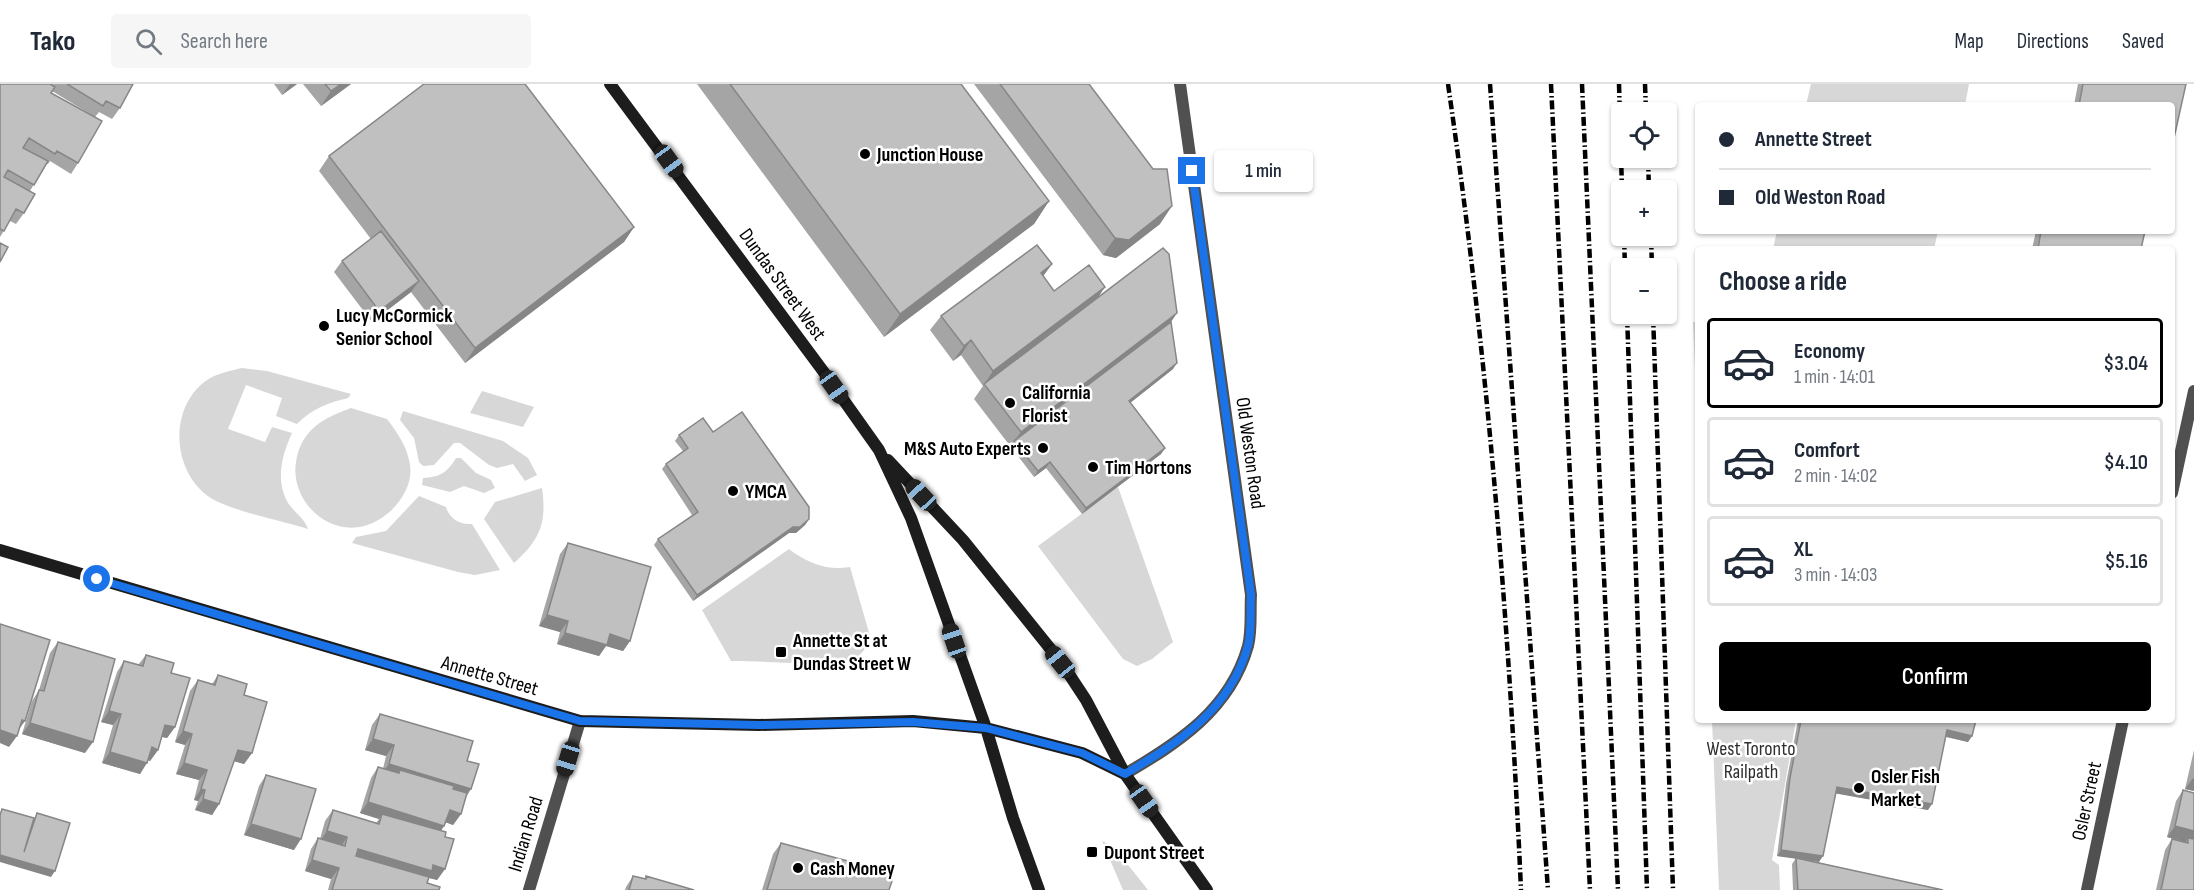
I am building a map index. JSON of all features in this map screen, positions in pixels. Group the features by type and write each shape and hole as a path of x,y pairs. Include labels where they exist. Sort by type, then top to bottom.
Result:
{"main road":[{"name":"Dundas Street West","path":"610,84 816,361 879,450 911,518 986,728 1039,890"},
{"path":"879,450 963,540 1060,662 1086,700 1125,774 1207,890"},
{"name":"Annette Street","path":"0,550 580,721 759,725 913,722 986,728"},
{"path":"986,728 1082,753 1125,774"}],"street":[{"name":"Old Weston Road","path":"1125,774 1175,745 1206,719 1232,681 1248,645 1251,595 1180,84"},
{"path":"2175,479 2194,391"},
{"name":"Indian Road","path":"529,890 580,721"},
{"name":"Osler Street","path":"2087,890 2122,723"}],"green space":[{"path":"1811,84 1969,84 1966,102 1807,102"},
{"path":"1776,234 1937,234 1935,246 1774,246"},
{"path":"1693,322 1695,322 1695,368"},
{"path":"242,368 267,371 351,394 348,398 314,410 297,424 276,416 282,398 246,385 228,429 265,442 272,427 292,433 281,468 282,485 288,503 308,529 248,513 216,501 201,490 190,476 183,460 180,425 185,408 194,393 207,380 224,372"},
{"path":"482,391 534,407 523,427 470,413"},
{"path":"351,408 387,419 406,449 410,471 409,481 400,501 384,517 364,526 350,528 324,520 313,512 299,489 296,462 308,433 331,416"},
{"path":"403,411 503,441 528,458 537,475 525,481 513,464 497,468 489,465 460,443 454,443 434,465 423,466 419,462 414,438 400,420"},
{"path":"456,458 461,458 476,473 491,480 495,488 484,493 464,486 450,492 422,485 423,478 434,477 442,473"},
{"path":"1118,487 1173,642 1152,659 1137,666 1123,659 1038,546"},
{"path":"542,488 543,511 540,530 530,547 514,563 484,519 495,502"},
{"path":"419,496 446,507 455,520 472,524 500,570 475,575 458,572 352,543 356,537 386,531"},
{"path":"789,549 818,565 833,568 850,567 870,636 863,652 858,656 848,660 816,663 731,661 702,610"},
{"name":"West Toronto Railpath","path":"1712,723 1795,723 1772,860 1779,865 1780,890 1719,890"},
{"path":"1102,841 1113,846 1148,890 1123,890"}],"building":[{"path":"0,84 50,84 55,87 51,93 102,121 78,163 57,151 55,154 29,138 23,148 48,161 34,185 8,170 4,177 35,194 24,213 16,209 4,231 0,229"},
{"path":"67,84 133,84 120,108 106,101 103,106"},
{"path":"325,84 341,84 331,91"},
{"path":"424,84 525,84 634,227 475,348 329,156"},
{"name":"Junction House","path":"730,84 961,84 1049,201 900,314"},
{"path":"1000,84 1089,84 1153,169 1167,169 1172,206 1129,240 1115,238"},
{"path":"2083,84 2186,84 2175,134 2175,102 2080,102"},
{"path":"381,231 419,281 379,311 342,261"},
{"path":"2040,234 2144,234 2142,246 2038,246"},
{"path":"0,243 8,247 0,262"},
{"path":"1037,245 1052,264 1041,273 1054,291 1089,265 1105,287 993,371 971,340 964,346 941,316"},
{"path":"1163,248 1169,254 1177,313 1021,432 984,384"},
{"path":"1171,322 1177,363 1129,401 1165,448 1086,508 1050,462 1038,471 1014,441"},
{"name":"YMCA","path":"742,412 809,507 809,519 800,527 793,527 697,595 658,539 698,512 666,464 688,448 679,435 703,418 713,432"},
{"path":"568,543 651,567 630,641 610,634 607,645 565,633 568,621 547,615"},
{"path":"0,624 50,640 25,721 22,720 17,736 0,730"},
{"path":"58,642 115,659 93,742 30,723 39,690 44,691"},
{"path":"146,655 174,663 171,673 190,678 175,727 165,725 158,750 152,747 147,763 110,752 121,714 109,711 124,661 143,666"},
{"path":"218,675 247,684 244,695 267,702 252,753 238,750 219,804 203,799 205,790 201,789 207,770 184,763 192,734 183,731 198,680 215,685"},
{"path":"380,714 473,741 467,761 479,764 471,789 389,764 394,745 373,739"},
{"name":"Osler Fish Market","path":"1800,723 1975,723 1972,736 1947,730 1932,804 1837,787 1823,856 1781,850 1790,778"},
{"path":"378,767 399,773 400,770 454,786 453,789 467,793 461,814 450,810 444,826 368,802"},
{"path":"266,775 316,789 301,839 251,824"},
{"path":"2183,790 2194,793 2194,831 2175,826"},
{"path":"2,809 34,818 24,852 37,813 70,823 55,871 0,855"},
{"path":"333,810 379,824 382,814 446,832 445,837 454,839 445,869 433,865 432,871 358,849 356,856 429,877 427,883 440,887 439,890 332,890 339,868 312,860 318,838 345,846 347,837 327,831"},
{"path":"2188,838 2194,839 2194,890 2161,890 2172,839 2188,843"},
{"name":"Cash Money","path":"781,843 888,872 892,881 889,890 767,890"},
{"path":"1796,858 1943,890 1798,890"},
{"path":"633,876 646,879 646,876 694,890 629,890"}],"railway":[{"path":"1448,84 1474,285 1495,486 1510,688 1521,890"},
{"path":"1490,84 1548,890"},
{"path":"1551,84 1590,890"},
{"path":"1582,84 1618,890"},
{"path":"1619,84 1622,180"},
{"path":"1645,84 1646,102"},
{"path":"1648,168 1649,180"},
{"path":"1624,246 1625,258"},
{"path":"1651,246 1652,258"},
{"path":"1627,324 1647,890"},
{"path":"1653,324 1673,890"}],"place":[{"name":"Junction House","path":"865,154"},
{"name":"Lucy McCormick Senior School","path":"324,326"},
{"name":"California Florist","path":"1010,403"},
{"name":"M&S Auto Experts","path":"1043,448"},
{"name":"Tim Hortons","path":"1093,467"},
{"name":"YMCA","path":"733,491"},
{"name":"Annette St at Dundas Street W","path":"781,652"},
{"name":"Osler Fish Market","path":"1859,788"},
{"name":"Dupont Street","path":"1092,852"},
{"name":"Cash Money","path":"798,868"}],"route":[{"path":"97,579 580,721 759,725 913,722 986,728 1082,753 1125,774 1175,745 1206,719 1232,681 1248,645 1251,595 1192,171"}]}
